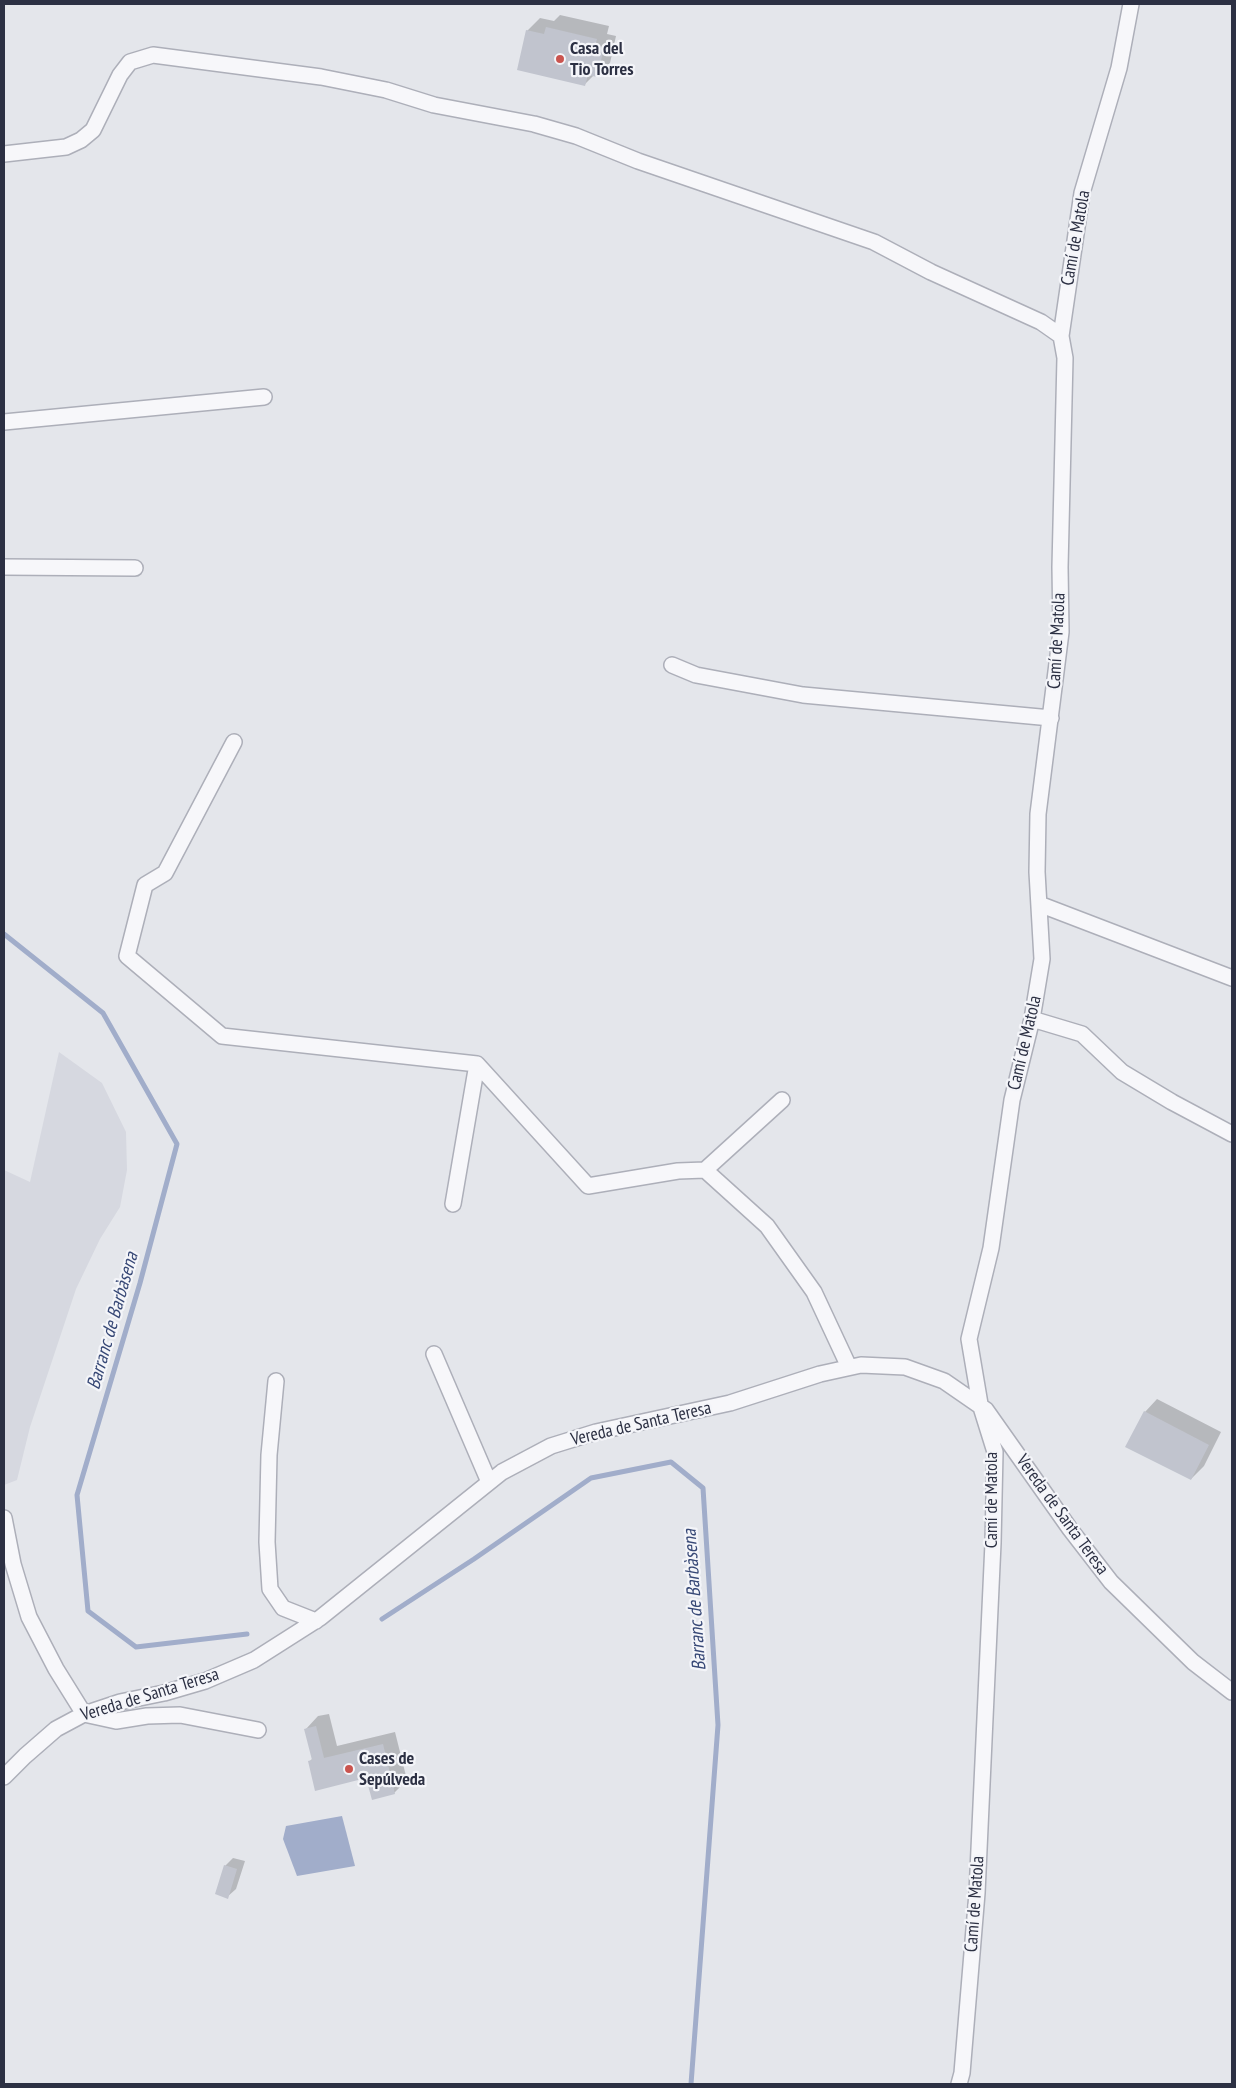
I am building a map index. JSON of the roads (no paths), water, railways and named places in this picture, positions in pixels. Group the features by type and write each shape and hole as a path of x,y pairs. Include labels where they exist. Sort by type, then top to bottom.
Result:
{"street":[{"name":"Camí de Matola","path":"958,2084 962,2073 977,1893 993,1543 994,1452 980,1404 969,1339 991,1248 1012,1100 1032,1019 1042,959 1037,872 1038,814 1061,632 1060,567 1065,358 1061,336 1082,193 1118,68 1131,4"},
{"path":"4,154 66,147 82,140 93,130 120,75 130,62 154,55 321,76 386,90 434,105 534,124 576,136 638,160 874,242 932,272 1041,322 1061,336"},
{"path":"4,422 264,397"},
{"path":"4,566 135,568"},
{"path":"672,664 696,674 803,695 1051,718"},
{"path":"234,742 165,872 145,885 127,956 222,1036 477,1064 588,1186 678,1171 704,1170 782,1100"},
{"path":"1039,904 1232,978"},
{"path":"1032,1019 1082,1034 1122,1072 1172,1102 1232,1134"},
{"path":"453,1204 477,1064"},
{"path":"704,1170 767,1226 814,1292 849,1367"},
{"path":"434,1354 489,1482"},
{"name":"Vereda de Santa Teresa","path":"4,1777 56,1729 84,1714 120,1702 164,1693 205,1681 254,1660 316,1621 502,1472 551,1446 587,1435 730,1403 820,1374 861,1365 905,1368 944,1381 980,1404 1070,1530 1111,1582 1193,1662 1232,1692"},
{"path":"276,1380 269,1455 267,1542 270,1589 283,1608 316,1621"},
{"path":"4,1518 13,1564 28,1617 56,1669 84,1714 116,1721 147,1716 180,1715 258,1730"}],"water":[{"path":"342,1816 355,1866 297,1876 283,1839 286,1826"}],"waterway":[{"name":"Barranc de Barbàsena","path":"4,934 103,1013 177,1144 140,1283 77,1495 88,1611 136,1647 247,1634"},
{"name":"Barranc de Barbàsena","path":"382,1619 474,1559 591,1478 671,1462 703,1488 718,1725 691,2084"}],"place":[{"name":"Casa del Tio Torres","path":"560,59"},
{"name":"Cases de Sepúlveda","path":"349,1769"}]}
